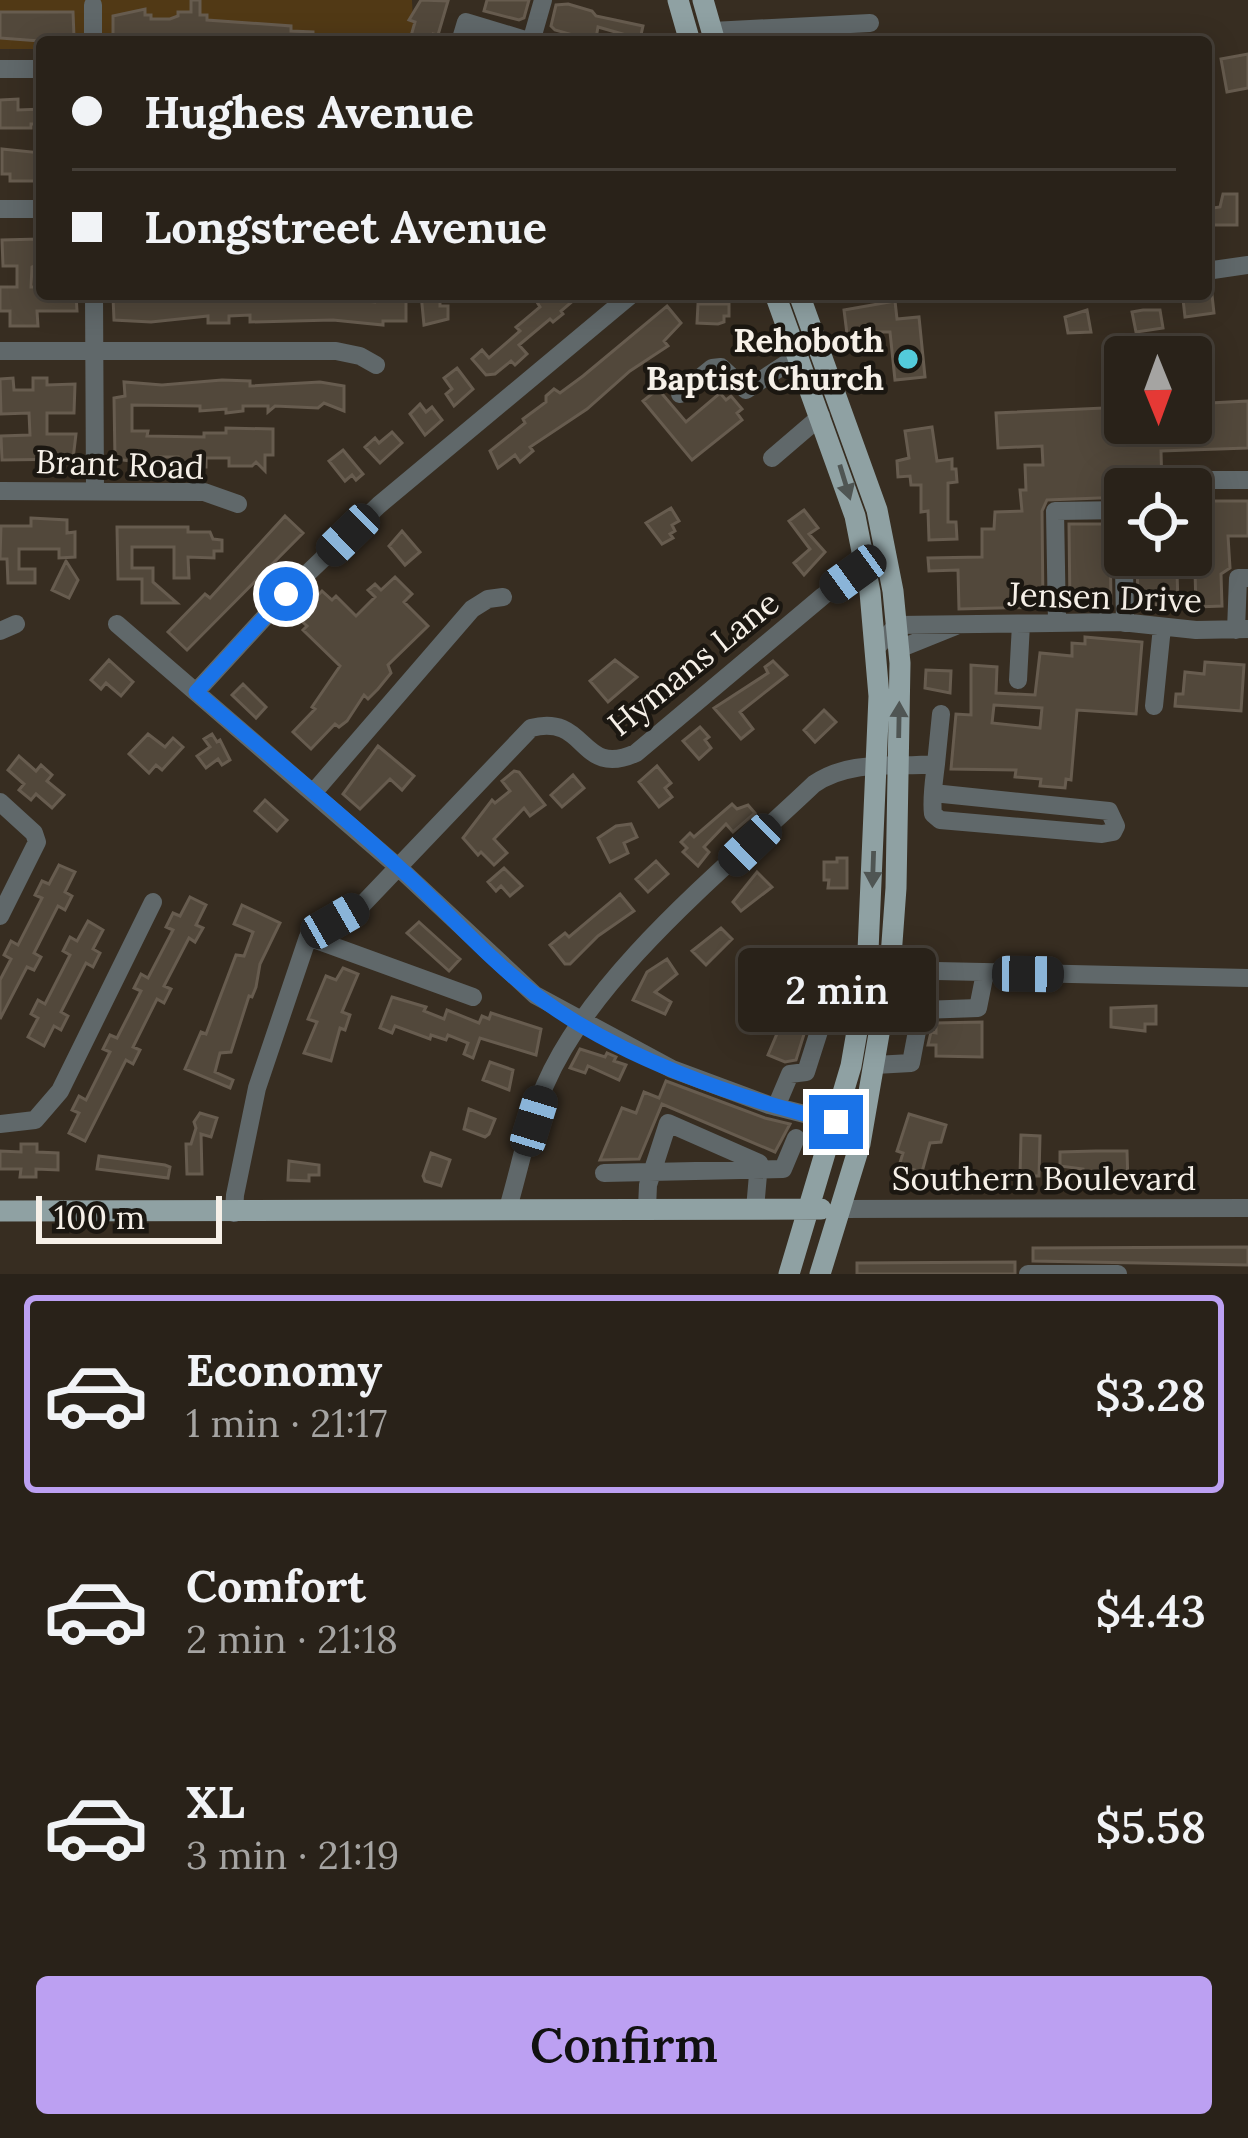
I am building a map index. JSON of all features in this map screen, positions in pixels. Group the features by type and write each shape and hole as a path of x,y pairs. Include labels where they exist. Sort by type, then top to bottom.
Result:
{"main road":[{"path":"678,0 688,36"},
{"path":"703,0 714,36"},
{"path":"777,300 855,516 887,648 890,970 860,1144 820,1274"},
{"path":"801,300 878,510 897,625 887,648"},
{"path":"789,1274 851,1066 867,974 888,767"},
{"path":"0,1211 840,1210"}],"street":[{"path":"462,36 471,0"},
{"path":"533,36 543,0"},
{"path":"93,4 93,36"},
{"path":"466,22 512,36"},
{"path":"724,36 870,22"},
{"path":"0,69 36,69"},
{"path":"0,209 36,209"},
{"path":"1212,270 1248,265"},
{"path":"94,300 95,490"},
{"path":"196,692 286,594 379,505 625,300"},
{"path":"0,351 336,350 376,365"},
{"path":"680,394 712,368 721,367 746,390 798,356"},
{"path":"772,458 821,416"},
{"path":"1212,479 1248,479"},
{"name":"Brant Road","path":"0,491 204,492 238,504"},
{"path":"1057,623 1055,511 1104,510"},
{"name":"Hymans Lane","path":"398,867 531,728 567,729 601,760 617,762 636,753 865,566"},
{"path":"1125,576 1125,623"},
{"path":"1242,630 1238,578 1248,578"},
{"path":"313,793 472,609 503,597"},
{"path":"116,623 398,867 536,995 672,1069 776,1107 836,1122"},
{"name":"Jensen Drive","path":"897,625 1125,623 1242,630"},
{"name":"Jensen Drive","path":"887,648 960,624"},
{"path":"1018,680 1021,624"},
{"path":"1154,706 1162,627"},
{"path":"933,793 1109,811 1116,826 1113,832 1102,834 940,820 933,814 933,793 941,714"},
{"path":"508,1208 544,1086 581,1023 654,936 832,771 936,764"},
{"path":"0,802 34,833 34,851 0,916"},
{"path":"235,1213 257,1088 308,937 362,905 398,867"},
{"path":"0,1124 35,1120 60,1091 153,902"},
{"path":"308,937 473,997"},
{"path":"890,970 1248,978"},
{"path":"875,1065 911,1064 921,1010 978,1008 985,973"},
{"path":"776,1107 790,1073 806,1072 820,1025"},
{"path":"646,1208 668,1123 759,1163 755,1209"},
{"path":"604,1173 783,1169 796,1138"},
{"name":"Southern Boulevard","path":"840,1210 1248,1208"},
{"path":"1028,1274 1118,1274"}],"shaded area":[{"path":"0,0 412,0 414,36 36,36 36,49 0,49"}],"building":[{"path":"191,0 200,0 200,15 207,15 207,20 291,26 291,31 313,32 313,36 113,36 113,16 145,9 151,19 170,19 178,12 191,12"},
{"path":"421,0 448,1 438,35 411,36 415,22 409,20"},
{"path":"487,0 529,0 519,20 484,11"},
{"path":"568,4 596,16 643,26 641,36 598,27 596,36 555,30 551,26 556,5"},
{"path":"0,12 73,12 74,36 36,36 36,41 0,38"},
{"path":"1248,54 1248,88 1227,92 1221,59"},
{"path":"18,99 18,110 36,109 36,124 0,128 0,100"},
{"path":"2,149 36,152 36,181 10,181 10,174 2,174"},
{"path":"1223,194 1237,194 1237,225 1212,225 1212,208 1220,207"},
{"path":"36,239 31,287 36,287 36,300 76,300 77,311 37,311 38,326 10,326 10,311 0,311 0,287 17,287 17,266 3,266 2,240"},
{"path":"1212,295 1214,313 1185,317 1183,300 1212,300"},
{"path":"113,300 406,300 406,321 383,321 383,325 333,320 250,322 250,315 229,316 229,323 208,323 208,316 114,320"},
{"path":"422,300 440,300 440,306 448,306 448,319 424,325"},
{"path":"536,300 574,300 563,314 519,345 527,354 515,365 511,361 486,375 472,359 482,350 489,358 540,307"},
{"name":"Rehoboth Baptist Church","path":"895,301 897,319 919,317 925,377 895,380 890,332 863,332 864,339 850,341 847,334 844,310"},
{"path":"698,304 729,304 729,316 718,324 697,323"},
{"path":"667,306 681,323 664,341 668,346 530,447 533,451 520,462 515,455 498,468 490,451 525,423 523,419 546,402 546,396 554,389 560,393 583,376"},
{"path":"1087,310 1091,332 1068,333 1065,317"},
{"path":"1160,310 1163,328 1136,332 1132,312"},
{"path":"457,368 473,389 454,406 446,394 452,389 444,378"},
{"path":"13,378 14,390 33,390 33,378 47,378 47,385 75,384 74,413 47,413 47,434 76,434 73,459 2,460 1,436 30,435 29,413 1,414 0,379"},
{"path":"250,381 250,386 320,382 344,386 344,411 324,403 318,408 275,406 268,412 268,406 243,406 243,411 226,413 226,409 200,411 200,406 132,405 132,431 148,431 147,436 204,437 204,433 226,433 226,428 273,429 273,455 265,455 265,471 256,462 229,466 229,458 206,458 206,467 178,467 178,457 158,457 153,464 115,459 114,398 125,396 124,382 162,385"},
{"path":"658,389 686,422 720,393 726,400 731,396 742,409 737,413 742,420 692,460 643,401"},
{"path":"1248,401 1248,448 1161,451 1161,468 1104,468 1104,498 1047,500 1042,511 1043,607 959,609 958,570 929,571 928,558 982,557 982,529 994,529 995,512 1022,511 1025,465 1043,465 1042,446 998,448 996,413 1104,408 1104,444 1212,444 1212,403"},
{"path":"420,404 426,412 432,407 442,420 425,435 410,414"},
{"path":"932,427 937,461 952,459 952,469 956,469 957,482 948,483 948,522 956,522 957,539 929,540 928,511 921,512 921,485 911,485 910,476 898,477 897,461 909,458 905,431"},
{"path":"392,432 402,443 380,463 365,447"},
{"path":"343,450 363,474 356,480 352,475 345,481 329,461"},
{"path":"1212,501 1248,501 1248,536 1228,536 1230,568 1221,574 1222,606 1196,607 1195,576 1212,576"},
{"path":"671,508 679,521 672,525 673,538 662,544 646,523"},
{"path":"804,510 818,528 809,534 825,552 804,575 794,563 810,549 789,521"},
{"path":"285,516 303,533 187,650 168,632 205,594 210,598"},
{"path":"31,518 67,520 67,533 75,532 75,557 59,558 59,549 19,549 19,569 35,569 35,583 8,583 7,559 0,559 1,526 31,526"},
{"path":"1069,524 1104,524 1104,576 1111,576 1111,606 1070,607"},
{"path":"117,527 188,527 188,532 210,532 213,539 222,540 222,551 214,551 214,558 188,557 189,578 174,578 174,547 132,547 132,568 153,568 153,582 177,603 142,603 142,579 118,579"},
{"path":"402,531 420,552 405,565 389,546"},
{"path":"66,561 78,580 69,598 52,590"},
{"path":"1137,576 1177,576 1178,604 1138,605"},
{"path":"395,577 412,594 404,602 428,626 388,665 391,673 378,689 368,699 364,695 347,721 339,727 335,724 311,749 293,732 315,709 340,666 303,630 307,626 297,617 322,591 332,600 336,596 356,616 375,597 368,590 375,584 381,590"},
{"path":"1085,637 1142,642 1136,714 1077,710 1071,780 1066,779 1065,788 1040,786 1041,779 1015,777 1016,770 951,769 956,714 971,715 971,665 997,667 996,693 1035,695 1040,653 1072,656 1072,643 1085,644","holes":["994,705 1042,708 1040,728 992,723"]},
{"path":"109,660 133,682 121,696 106,683 101,689 91,680"},
{"path":"615,660 637,677 608,702 590,681"},
{"path":"773,661 787,675 740,712 753,729 741,739 714,708 768,673 765,667"},
{"path":"1205,662 1244,665 1241,711 1175,706 1176,694 1183,694 1185,672 1204,674"},
{"path":"926,670 951,671 950,693 925,688"},
{"path":"243,684 266,707 256,718 232,695"},
{"path":"824,710 836,722 815,742 804,730"},
{"path":"700,727 711,748 699,759 683,741"},
{"path":"148,734 165,747 173,738 183,747 162,770 156,765 149,773 129,754"},
{"path":"212,734 230,760 222,765 218,759 206,768 197,756 210,747 204,739"},
{"path":"378,746 414,776 402,790 390,779 360,809 343,794"},
{"path":"19,756 36,771 41,765 52,775 47,781 64,795 52,808 36,794 31,800 19,790 24,784 8,770"},
{"path":"657,766 671,783 665,788 672,797 659,807 639,782"},
{"path":"514,771 545,805 530,816 524,808 494,839 507,853 494,865 463,838 492,800 495,803 510,791 502,781"},
{"path":"573,775 584,788 562,807 551,795"},
{"path":"265,800 287,820 277,831 255,811"},
{"path":"732,804 737,809 748,805 755,813 733,832 726,824 704,847 709,852 698,866 683,852 687,848 681,842 690,833 694,837"},
{"path":"631,824 637,837 624,843 628,853 610,862 598,838 616,826"},
{"path":"837,858 847,858 847,888 828,888 829,880 824,880 824,862 837,862"},
{"path":"656,861 668,874 648,892 636,879"},
{"path":"59,865 75,872 65,892 72,896 65,910 58,906 34,953 41,957 34,970 27,967 0,1019 0,980 11,959 4,955 11,941 18,945 42,898 35,895 42,881 49,884"},
{"path":"504,868 522,886 510,896 501,886 496,891 488,882"},
{"path":"757,872 772,887 741,911 733,902"},
{"path":"620,894 634,911 565,964 550,945 565,933 569,937"},
{"path":"190,897 206,905 196,925 203,928 195,942 189,938 164,986 171,989 164,1003 157,999 133,1047 140,1050 133,1064 126,1060 85,1141 69,1133 79,1113 72,1110 79,1096 86,1100 110,1052 103,1049 110,1035 117,1038 141,991 134,988 141,974 148,978 173,930 166,927 173,913 180,916"},
{"path":"242,905 280,923 260,964 231,1052 220,1053 215,1072 233,1080 230,1088 185,1069 201,1032 206,1034 236,955 244,956 253,932 234,924"},
{"path":"88,921 103,930 93,949 100,953 93,967 86,963 61,1012 68,1016 61,1030 54,1026 44,1046 28,1037 38,1018 31,1014 38,1000 45,1004 70,955 63,951 70,937 77,941"},
{"path":"419,922 460,959 449,971 407,933"},
{"path":"721,928 732,939 706,965 692,951"},
{"path":"667,959 677,974 655,992 671,1002 665,1014 633,1000 647,972"},
{"path":"343,968 358,974 342,1012 350,1015 345,1030 340,1028 331,1061 304,1053 317,1022 308,1019 326,976 336,980"},
{"path":"392,997 426,1007 424,1011 444,1019 447,1010 479,1023 491,1013 541,1029 536,1055 480,1038 473,1058 464,1054 468,1043 448,1035 446,1040 431,1035 430,1039 395,1026 392,1033 380,1028"},
{"path":"1156,1006 1156,1024 1145,1024 1145,1031 1111,1027 1111,1008"},
{"path":"782,1022 805,1031 796,1060 785,1062 768,1055"},
{"path":"982,1022 982,1057 936,1056 936,1045 928,1045 936,1023"},
{"path":"580,1049 616,1057 614,1061 626,1065 619,1080 588,1066 585,1073 570,1068"},
{"path":"490,1062 513,1070 509,1090 483,1080"},
{"path":"666,1081 790,1124 775,1152 662,1104 639,1159 600,1160 622,1108 636,1113 644,1092 659,1098"},
{"path":"469,1109 495,1119 485,1137 464,1129"},
{"path":"200,1113 217,1118 211,1137 201,1134 202,1174 187,1174 186,1144 191,1144"},
{"path":"909,1114 946,1125 941,1142 930,1143 922,1172 899,1166 903,1153 897,1151"},
{"path":"1021,1135 1040,1136 1039,1176 1020,1176"},
{"path":"21,1144 37,1144 37,1152 58,1153 58,1170 36,1169 36,1177 20,1177 21,1169 0,1169 0,1151 21,1152"},
{"path":"1127,1151 1128,1185 1108,1185 1108,1175 1083,1175 1083,1169 1060,1166 1060,1152"},
{"path":"431,1153 450,1160 441,1186 423,1176"},
{"path":"99,1156 165,1165 170,1167 168,1178 97,1169"},
{"path":"289,1161 319,1165 319,1175 309,1175 309,1181 288,1180"},
{"path":"1248,1247 1248,1265 1033,1261 1033,1248"},
{"path":"1015,1262 1015,1274 857,1274 857,1263"}],"place":[{"name":"Rehoboth Baptist Church","path":"908,359"}],"route":[{"path":"286,594 196,692 398,867 536,995 672,1069 769,1105 836,1122"}]}
